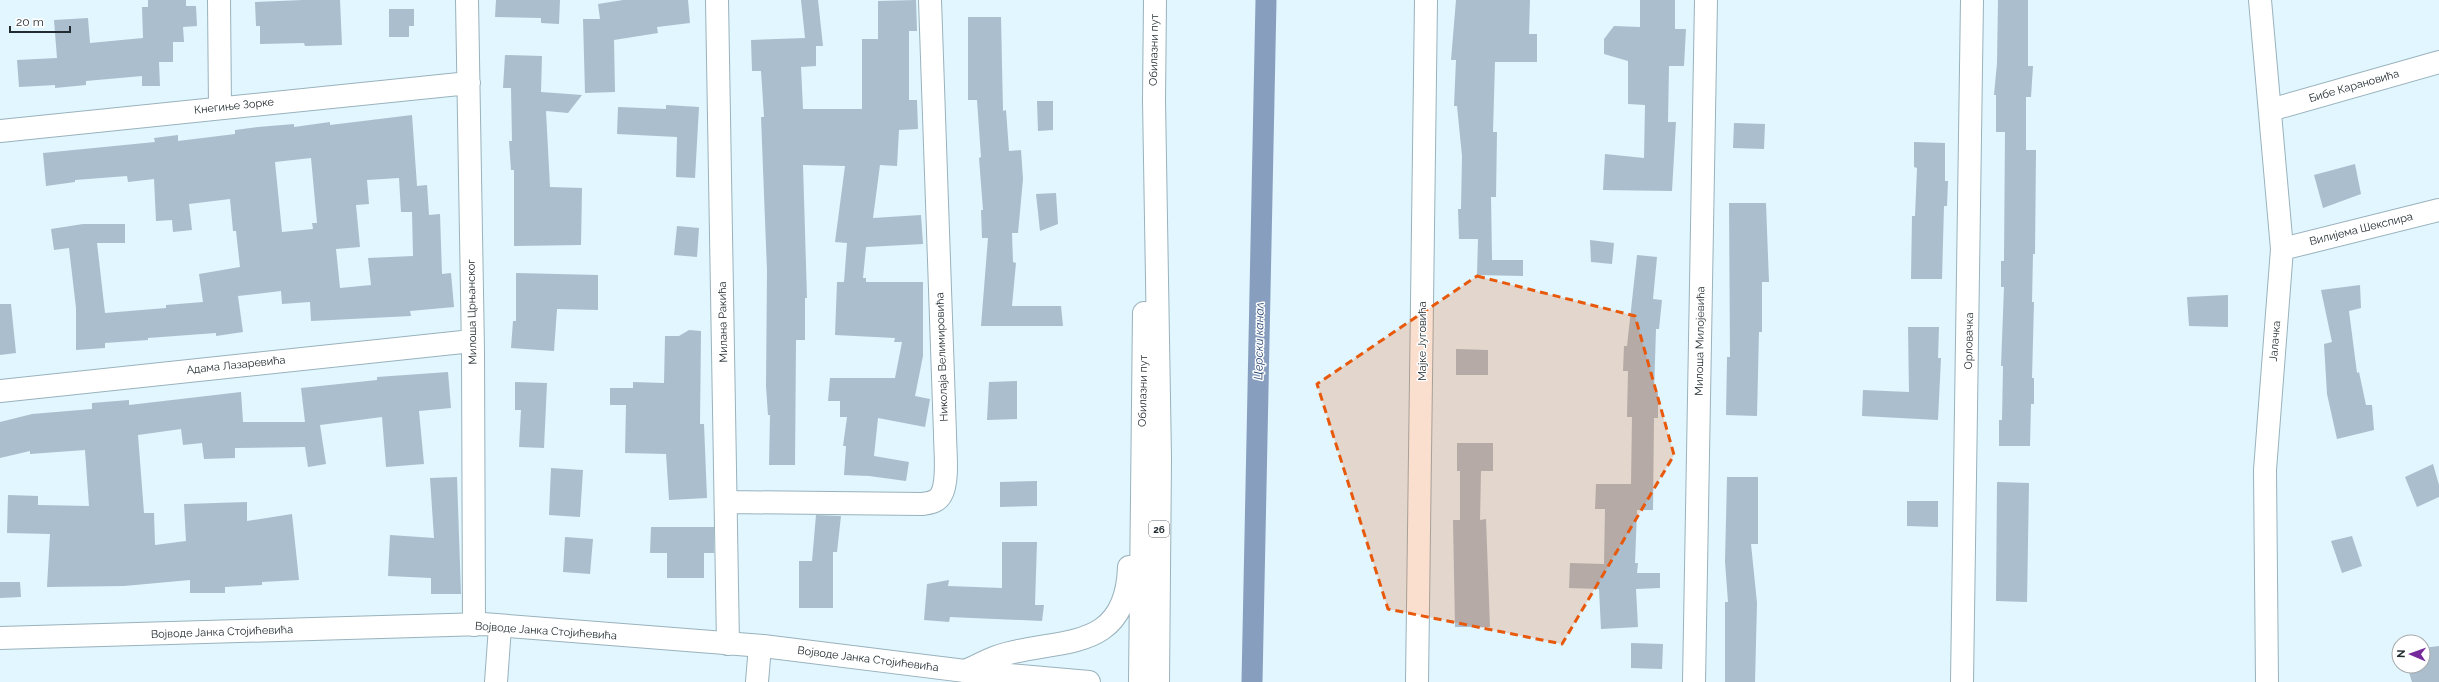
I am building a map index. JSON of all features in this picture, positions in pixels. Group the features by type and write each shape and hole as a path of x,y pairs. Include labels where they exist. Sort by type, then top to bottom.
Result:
{"street":[{"path":"219,0 220,108"},
{"name":"Милоша Црњанског","path":"467,0 474,625"},
{"name":"Милана Ракића","path":"717,0 728,644"},
{"name":"Николаја Велимировића","path":"726,502 922,504 934,502 941,495 945,470 945,434 930,0"},
{"name":"Обилазни пут","path":"1155,0 1154,100 1160,384 1158,682"},
{"name":"Мајке Југовића","path":"1417,682 1426,0"},
{"name":"Милоша Милојевића","path":"1694,682 1706,0"},
{"name":"Орловачка","path":"1962,682 1972,0"},
{"name":"Јалачка","path":"2260,0 2282,249 2265,470 2267,682"},
{"name":"Бибе Карановића","path":"2270,110 2439,62"},
{"name":"Кнегиње Зорке","path":"0,131 469,83"},
{"name":"Обилазни пут","path":"1140,682 1144,338 1148,177 1154,100"},
{"name":"Вилијема Шекспира","path":"2282,249 2439,210"},
{"path":"965,671 996,657 1084,639 1106,626 1123,602 1126,594 1129,570 1135,362 1144,338"},
{"name":"Адама Лазаревића","path":"0,391 472,341"},
{"name":"Војводе Јанка Стојићевића","path":"0,638 474,625 760,646 965,671 1089,682"},
{"path":"496,682 500,627"},
{"path":"757,682 760,646"},
{"path":"965,671 1000,682"}],"highlighted area":[{"path":"1477,276 1635,316 1674,455 1562,644 1388,609 1317,384"}],"building":[{"path":"148,0 186,0 186,6 196,6 197,26 183,27 184,42 173,42 173,62 159,62 160,86 142,86 142,76 86,81 86,85 55,88 55,85 19,87 17,60 57,58 54,20 88,18 90,43 143,38 142,7 148,7"},
{"path":"340,0 342,45 305,46 304,43 260,44 260,26 256,26 255,2"},
{"path":"496,0 560,0 559,24 541,23 541,18 495,17"},
{"path":"623,0 688,0 690,23 657,27 658,33 614,40 615,92 585,93 583,19 600,19 598,4"},
{"path":"801,0 818,0 823,46 816,46 816,66 801,67 803,109 862,109 862,39 878,39 878,1 916,0 917,31 909,31 909,100 917,100 918,129 899,130 897,166 880,165 873,218 921,215 923,244 866,247 863,278 866,278 866,282 923,282 923,356 915,396 930,399 925,427 878,418 874,456 909,462 906,481 869,476 844,475 846,446 843,446 847,417 840,417 840,401 828,401 830,378 895,378 902,342 894,342 895,338 835,335 837,282 844,282 847,243 835,242 845,166 803,165 807,298 805,298 805,340 796,340 795,465 769,465 770,415 768,415 766,386 767,271 761,117 764,117 761,71 752,71 751,40 805,38"},
{"path":"1456,0 1530,0 1529,34 1537,34 1537,62 1495,62 1493,132 1497,132 1496,197 1491,197 1492,260 1523,260 1523,276 1477,275 1478,239 1459,239 1458,209 1461,209 1462,156 1457,106 1454,106 1456,60 1451,60"},
{"path":"1640,0 1675,0 1675,29 1686,29 1684,66 1669,66 1668,122 1676,122 1672,191 1603,190 1605,154 1644,158 1645,105 1628,104 1628,61 1604,54 1604,39 1614,26 1640,27"},
{"path":"1998,0 2028,0 2028,66 2033,66 2031,97 2026,97 2026,150 2036,150 2035,254 2033,254 2032,302 2034,302 2032,378 2034,378 2034,404 2031,404 2030,446 1999,446 1999,420 2002,420 2003,366 2001,366 2004,287 2001,287 2001,261 2004,261 2005,132 1996,132 1996,95 1994,95 1997,63"},
{"path":"389,9 414,9 414,26 409,26 409,37 389,37"},
{"path":"968,17 1001,17 1003,111 1006,110 1009,151 1021,150 1023,179 1018,233 1012,233 1013,262 1016,263 1012,306 1061,306 1063,326 981,326 988,238 982,238 981,210 983,210 977,100 968,100"},
{"path":"505,55 542,56 541,92 582,95 568,113 546,111 550,187 582,188 581,245 514,246 514,170 511,170 509,141 512,141 511,88 503,88"},
{"path":"1037,101 1053,101 1053,130 1038,131"},
{"path":"666,105 699,107 695,178 676,177 677,137 617,134 618,107 666,109"},
{"path":"412,115 417,186 427,185 429,215 440,214 442,274 451,273 454,307 410,311 411,316 311,321 310,302 282,304 281,291 238,296 243,332 216,336 216,333 148,338 148,340 105,343 105,348 76,350 76,308 69,248 54,250 51,229 83,224 125,224 125,243 97,243 105,313 166,308 166,305 203,302 199,274 240,267 236,231 233,231 230,199 189,204 192,230 173,232 172,220 156,221 154,179 128,182 127,176 75,180 75,182 46,186 43,153 155,142 154,138 178,135 178,141 235,134 235,130 258,127 294,124 294,127 330,122 330,125","holes":["311,158 317,223 312,223 313,229 282,232 275,162","399,178 401,212 412,212 413,256 368,258 371,285 340,288 336,249 360,247 356,205 369,204 367,180"]},
{"path":"1734,123 1765,124 1764,149 1733,148"},
{"path":"1914,142 1945,143 1945,181 1948,181 1947,206 1944,206 1942,279 1911,279 1912,216 1915,216 1917,168 1914,167"},
{"path":"2355,164 2361,194 2323,208 2314,175"},
{"path":"1056,193 1058,224 1040,231 1036,194"},
{"path":"1729,203 1766,203 1769,282 1762,282 1762,332 1759,332 1757,416 1726,415 1727,357 1730,357"},
{"path":"677,226 699,228 697,257 674,255"},
{"path":"1590,240 1614,243 1612,264 1591,262"},
{"path":"1637,255 1657,257 1653,299 1662,300 1659,329 1656,329 1654,392 1658,392 1658,418 1654,418 1653,510 1637,510 1635,563 1638,563 1637,573 1660,573 1660,588 1636,589 1638,627 1601,629 1599,589 1569,588 1570,563 1604,564 1605,509 1595,509 1596,484 1631,484 1632,417 1627,417 1628,371 1623,371 1624,346 1627,346"},
{"path":"516,273 598,275 598,310 557,309 554,351 511,348 513,321 516,321"},
{"path":"2360,285 2361,308 2349,311 2357,373 2359,372 2366,405 2372,405 2374,430 2337,439 2327,394 2324,344 2332,342 2321,290"},
{"path":"2228,295 2228,327 2189,326 2187,297"},
{"path":"0,304 11,304 16,353 0,355"},
{"path":"1908,327 1939,327 1938,358 1941,358 1938,420 1862,416 1863,390 1909,392"},
{"path":"689,330 701,331 700,424 704,424 707,498 669,500 666,454 625,453 626,405 610,405 610,388 633,388 633,382 664,383 665,336 679,336"},
{"path":"1456,349 1488,350 1488,375 1456,375"},
{"path":"448,372 451,408 419,411 424,464 386,467 382,417 320,425 326,464 308,467 305,447 235,448 235,458 204,459 202,443 183,445 181,429 138,435 144,513 154,513 155,545 186,541 184,504 247,502 247,521 292,514 299,580 262,582 262,585 225,587 225,593 190,593 190,580 124,586 47,587 50,534 7,533 8,495 38,496 38,505 89,506 85,450 30,454 30,451 0,458 0,422 32,414 92,409 92,403 129,400 129,405 241,392 243,422 305,422 301,388 377,380 377,377"},
{"path":"1017,381 1017,419 987,420 989,382"},
{"path":"515,382 547,383 544,448 519,447 521,410 515,410"},
{"path":"1457,443 1493,443 1493,471 1481,471 1480,520 1486,519 1490,627 1455,627 1453,520 1460,520 1460,471 1457,471"},
{"path":"2433,464 2439,485 2439,497 2417,507 2405,477"},
{"path":"551,468 583,470 580,517 549,515"},
{"path":"457,477 461,594 431,594 431,578 388,576 390,535 434,538 430,478"},
{"path":"1727,477 1758,477 1758,544 1751,544 1757,603 1755,682 1725,682 1725,602 1728,602 1725,562"},
{"path":"1037,481 1037,506 1000,507 1000,482"},
{"path":"1997,482 2029,483 2027,602 1996,601"},
{"path":"1907,501 1938,501 1938,527 1907,526"},
{"path":"816,515 841,516 837,552 833,552 833,608 799,608 799,561 812,561"},
{"path":"651,527 714,527 714,553 704,553 704,578 667,578 667,553 650,553"},
{"path":"2352,536 2362,566 2342,573 2331,541"},
{"path":"565,537 593,539 590,574 563,572"},
{"path":"1002,542 1037,542 1035,605 1044,605 1042,621 950,617 949,622 924,620 927,584 949,580 948,586 1002,588"},
{"path":"0,582 20,582 21,597 0,598"},
{"path":"1631,643 1663,644 1662,669 1631,668"},
{"path":"2439,646 2439,682 2412,682 2410,674 2431,674 2431,647"}],"waterway":[{"name":"Церски канал","path":"1252,682 1266,0"}]}
